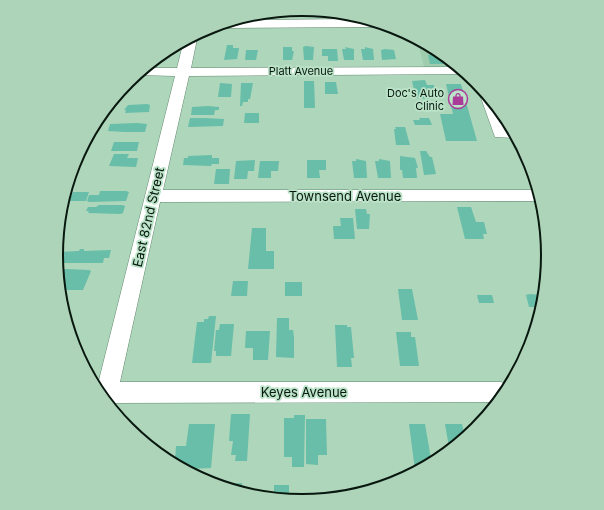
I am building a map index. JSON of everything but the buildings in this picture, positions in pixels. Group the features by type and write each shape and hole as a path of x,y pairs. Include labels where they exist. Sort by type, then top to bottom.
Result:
{"street":[{"path":"304,16 304,24"},
{"path":"240,24 364,24"},
{"name":"East 82nd Street","path":"106,392 190,44"},
{"name":"Platt Avenue","path":"148,72 455,71"},
{"path":"491,108 500,134 508,134"},
{"name":"Townsend Avenue","path":"153,196 534,196"},
{"name":"Keyes Avenue","path":"107,394 498,392"}],"shaded area":[{"path":"419,47 455,71 425,71"}],"place":[{"name":"Doc's Auto Clinic","path":"458,99"}]}
